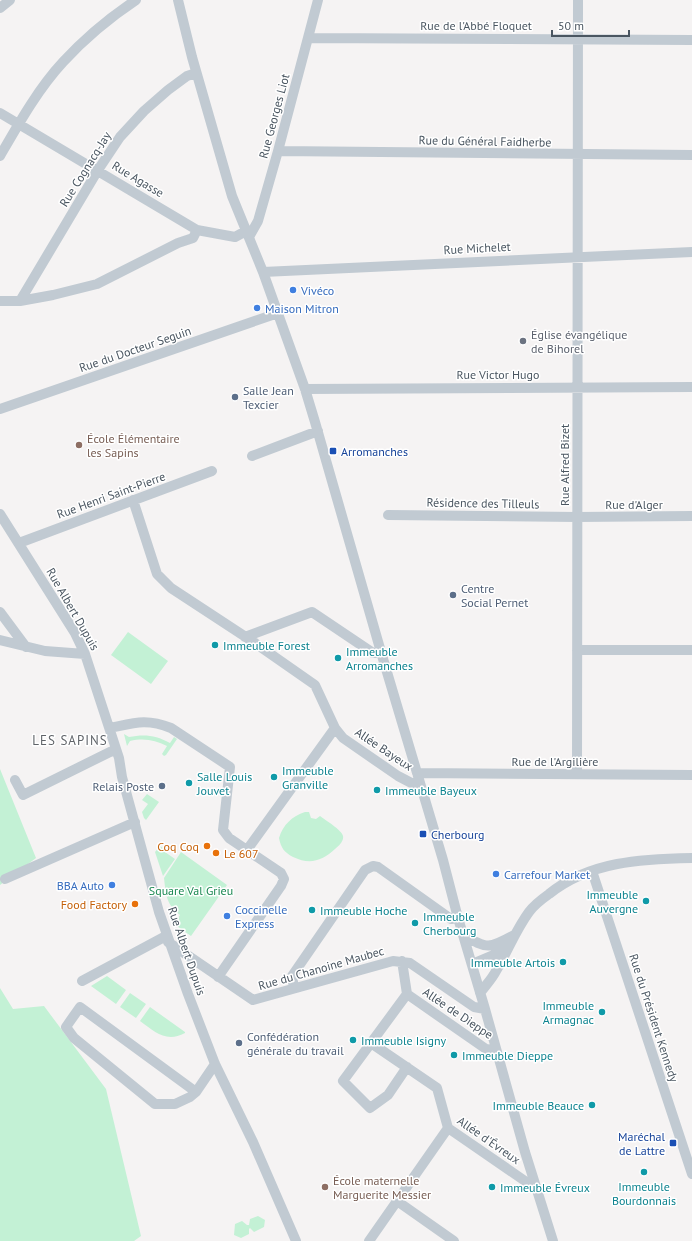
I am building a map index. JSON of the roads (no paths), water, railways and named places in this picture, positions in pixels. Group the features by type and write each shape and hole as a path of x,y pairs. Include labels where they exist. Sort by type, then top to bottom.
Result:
{"street":[{"path":"0,8 10,0"},
{"path":"0,156 18,124 41,90 62,63 86,38 108,19 136,0"},
{"path":"178,0 196,73 232,196 263,272 305,389 318,431 381,652 443,860 496,1051 553,1241"},
{"name":"Rue Georges Liot","path":"248,234 258,221 318,0"},
{"name":"Rue Alfred Bizet","path":"576,774 578,0"},
{"name":"Rue de l'Abbé Floquet","path":"308,38 692,40"},
{"name":"Rue Cognacq-Jay","path":"20,301 98,170 120,137 144,111 168,90 187,76 196,73"},
{"name":"Rue Agasse","path":"0,113 197,230 235,236 248,234"},
{"name":"Rue du Général Faidherbe","path":"278,151 692,155"},
{"path":"0,301 20,301 53,295 97,284 171,246 192,238 197,230"},
{"name":"Rue Michelet","path":"263,272 578,256 692,252"},
{"name":"Rue du Docteur Seguin","path":"0,409 278,313"},
{"name":"Rue Victor Hugo","path":"305,389 692,387"},
{"path":"252,456 318,431"},
{"name":"Rue Henri Saint-Pierre","path":"19,542 212,471"},
{"name":"Allée Bayeux","path":"133,500 157,574 170,588 315,685 335,728 343,738 398,776 421,788"},
{"name":"Rue Albert Dupuis","path":"0,514 75,633 85,654 110,728 167,939 215,1064 253,1142 296,1241"},
{"name":"Résidence des Tilleuls","path":"388,515 577,517"},
{"name":"Rue d'Alger","path":"577,517 692,516"},
{"path":"0,612 26,647"},
{"path":"245,637 312,612 373,653 381,652"},
{"path":"0,640 45,651 85,654"},
{"path":"577,650 692,650"},
{"path":"110,728 139,722 160,724 171,728 230,767 223,830 229,838 281,873 284,879 281,886 218,977"},
{"path":"247,850 302,771 335,728"},
{"path":"15,780 23,795 116,749"},
{"name":"Rue de l'Argilière","path":"417,774 692,775"},
{"path":"5,879 135,822"},
{"path":"480,993 496,972 514,935 530,911 542,899 567,882 592,871 615,864 648,859 692,858"},
{"path":"294,988 292,976 365,870 373,866 378,867 451,919 458,918"},
{"name":"Rue du Président Kennedy","path":"592,871 692,1174"},
{"path":"463,935 478,944 485,946 495,945 514,935"},
{"path":"472,964 498,953 514,935"},
{"path":"82,981 167,939"},
{"name":"Rue du Chanoine Maubec","path":"167,939 218,977 253,1000 394,961 402,961 410,962 474,1007 485,1009"},
{"path":"402,961 407,994 343,1081 370,1108 388,1095 407,1067"},
{"name":"Allée de Dieppe","path":"407,994 486,1049 496,1051"},
{"path":"196,1092 80,1007 66,1027 74,1038 155,1104 175,1104 190,1097 196,1092 215,1064"},
{"name":"Allée d'Évreux","path":"371,1043 437,1088 448,1128 525,1181 536,1186"},
{"path":"369,1241 448,1128"},
{"path":"397,1201 454,1241"}],"place":[{"name":"Vivéco","path":"293,290"},
{"name":"Maison Mitron","path":"257,308"},
{"name":"Église évangélique de Bihorel","path":"523,341"},
{"name":"Salle Jean Texcier","path":"235,397"},
{"name":"École Élémentaire les Sapins","path":"79,445"},
{"name":"Arromanches","path":"333,451"},
{"name":"Centre Social Pernet","path":"453,595"},
{"name":"Immeuble Forest","path":"215,645"},
{"name":"Immeuble Arromanches","path":"338,658"},
{"name":"Immeuble Granville","path":"274,777"},
{"name":"Salle Louis Jouvet","path":"189,783"},
{"name":"Relais Poste","path":"162,786"},
{"name":"Immeuble Bayeux","path":"377,790"},
{"name":"Cherbourg","path":"423,834"},
{"name":"Coq Coq","path":"207,846"},
{"name":"Le 607","path":"216,853"},
{"name":"Carrefour Market","path":"496,874"},
{"name":"BBA Auto","path":"112,885"},
{"name":"Immeuble Auvergne","path":"646,901"},
{"name":"Food Factory","path":"135,904"},
{"name":"Immeuble Hoche","path":"312,910"},
{"name":"Coccinelle Express","path":"227,916"},
{"name":"Immeuble Cherbourg","path":"415,923"},
{"name":"Immeuble Artois","path":"563,962"},
{"name":"Immeuble Armagnac","path":"602,1012"},
{"name":"Immeuble Isigny","path":"353,1040"},
{"name":"Confédération générale du travail","path":"239,1043"},
{"name":"Immeuble Dieppe","path":"454,1055"},
{"name":"Immeuble Beauce","path":"592,1105"},
{"name":"Maréchal de Lattre","path":"673,1143"},
{"name":"Immeuble Bourdonnais","path":"644,1172"},
{"name":"École maternelle Marguerite Messier","path":"325,1187"},
{"name":"Immeuble Évreux","path":"492,1187"}],"district":[{"name":"LES SAPINS","path":"70,740"}],"park label":[{"name":"Square Val Grieu","path":"191,890"}]}
